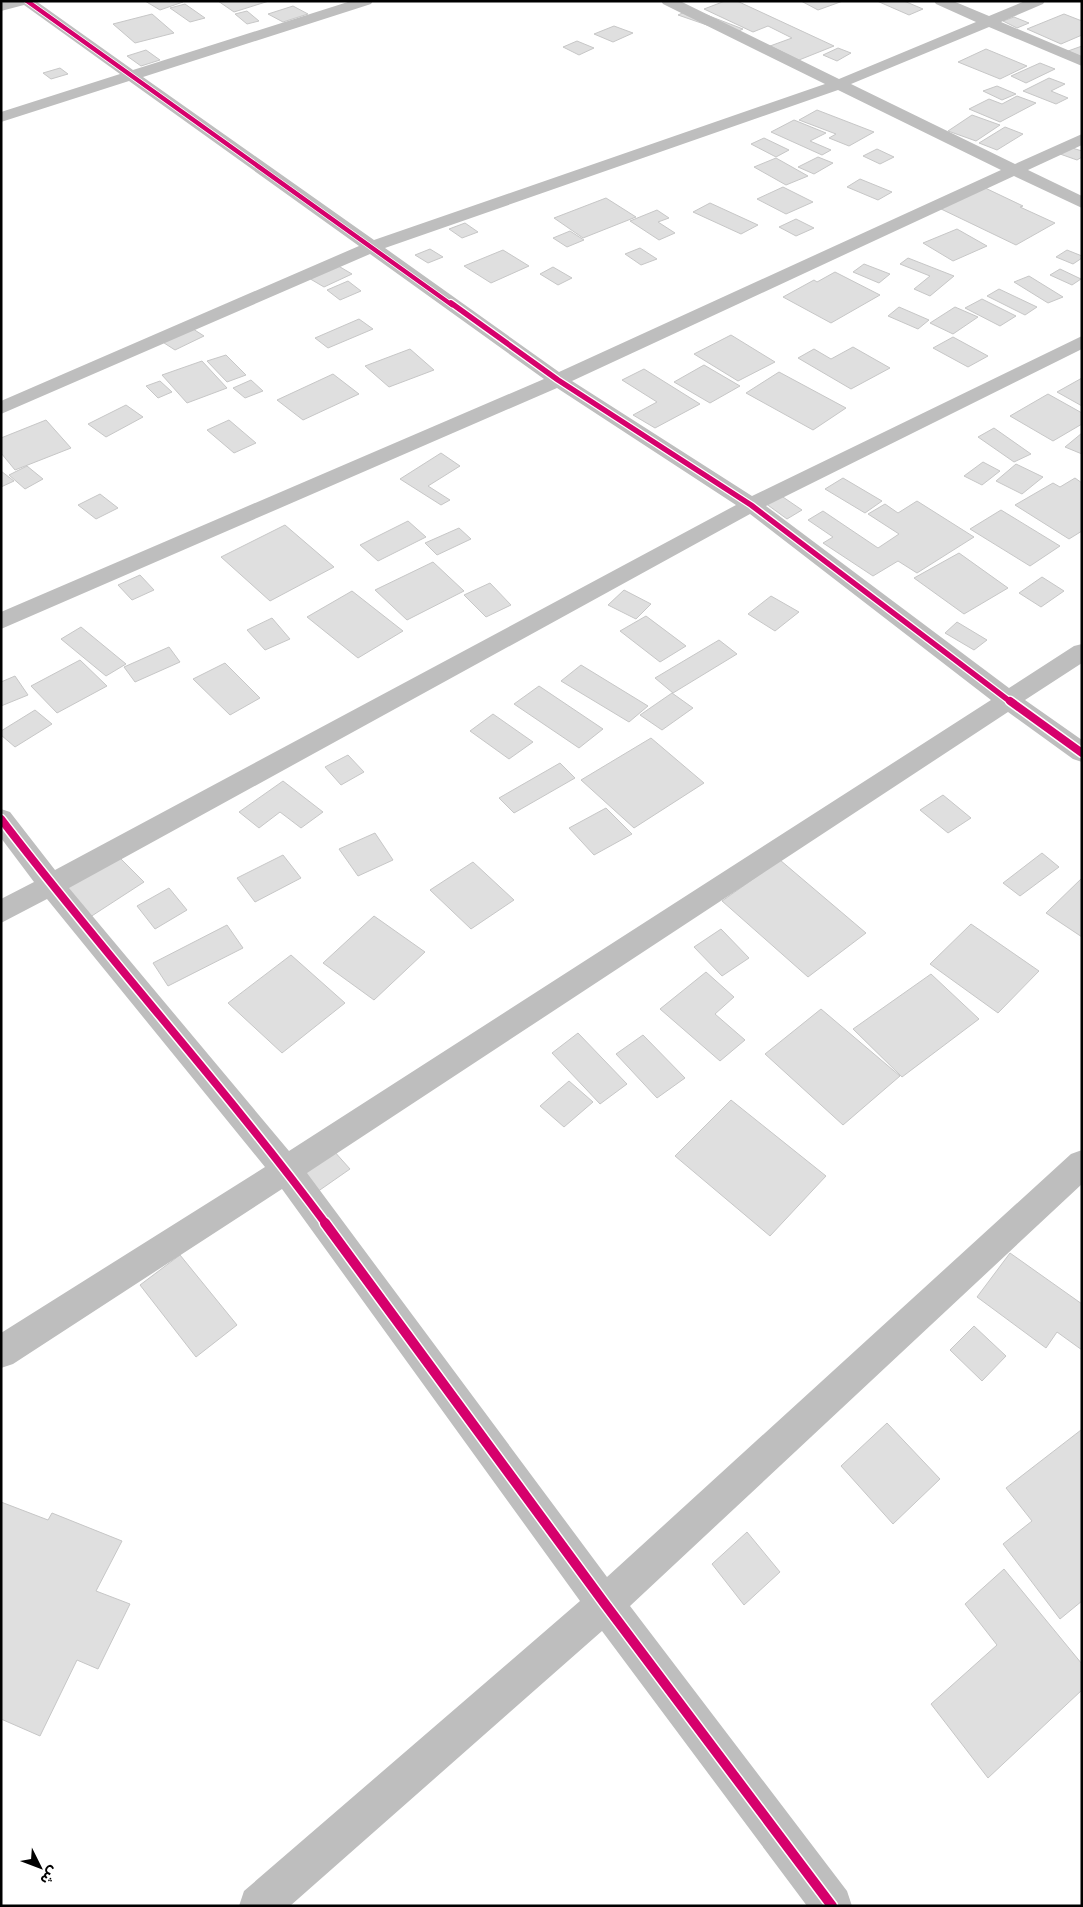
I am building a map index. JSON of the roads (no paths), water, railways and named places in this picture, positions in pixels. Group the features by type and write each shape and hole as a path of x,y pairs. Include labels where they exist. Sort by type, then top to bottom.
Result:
{"street":[{"path":"1,7 23,1"},
{"path":"27,1 558,380 751,505 1008,700 1082,753"},
{"path":"1,117 366,1"},
{"path":"668,1 1082,203"},
{"path":"941,1 1082,62"},
{"path":"1,408 372,247 839,84 1038,1"},
{"path":"686,10 700,4"},
{"path":"1,621 558,380 1082,139"},
{"path":"1,912 751,505 1082,342"},
{"path":"1,1352 286,1170 1082,652"},
{"path":"1,819 51,885 286,1170 605,1604 832,1906"},
{"path":"259,1906 605,1604 1082,1164"}]}
